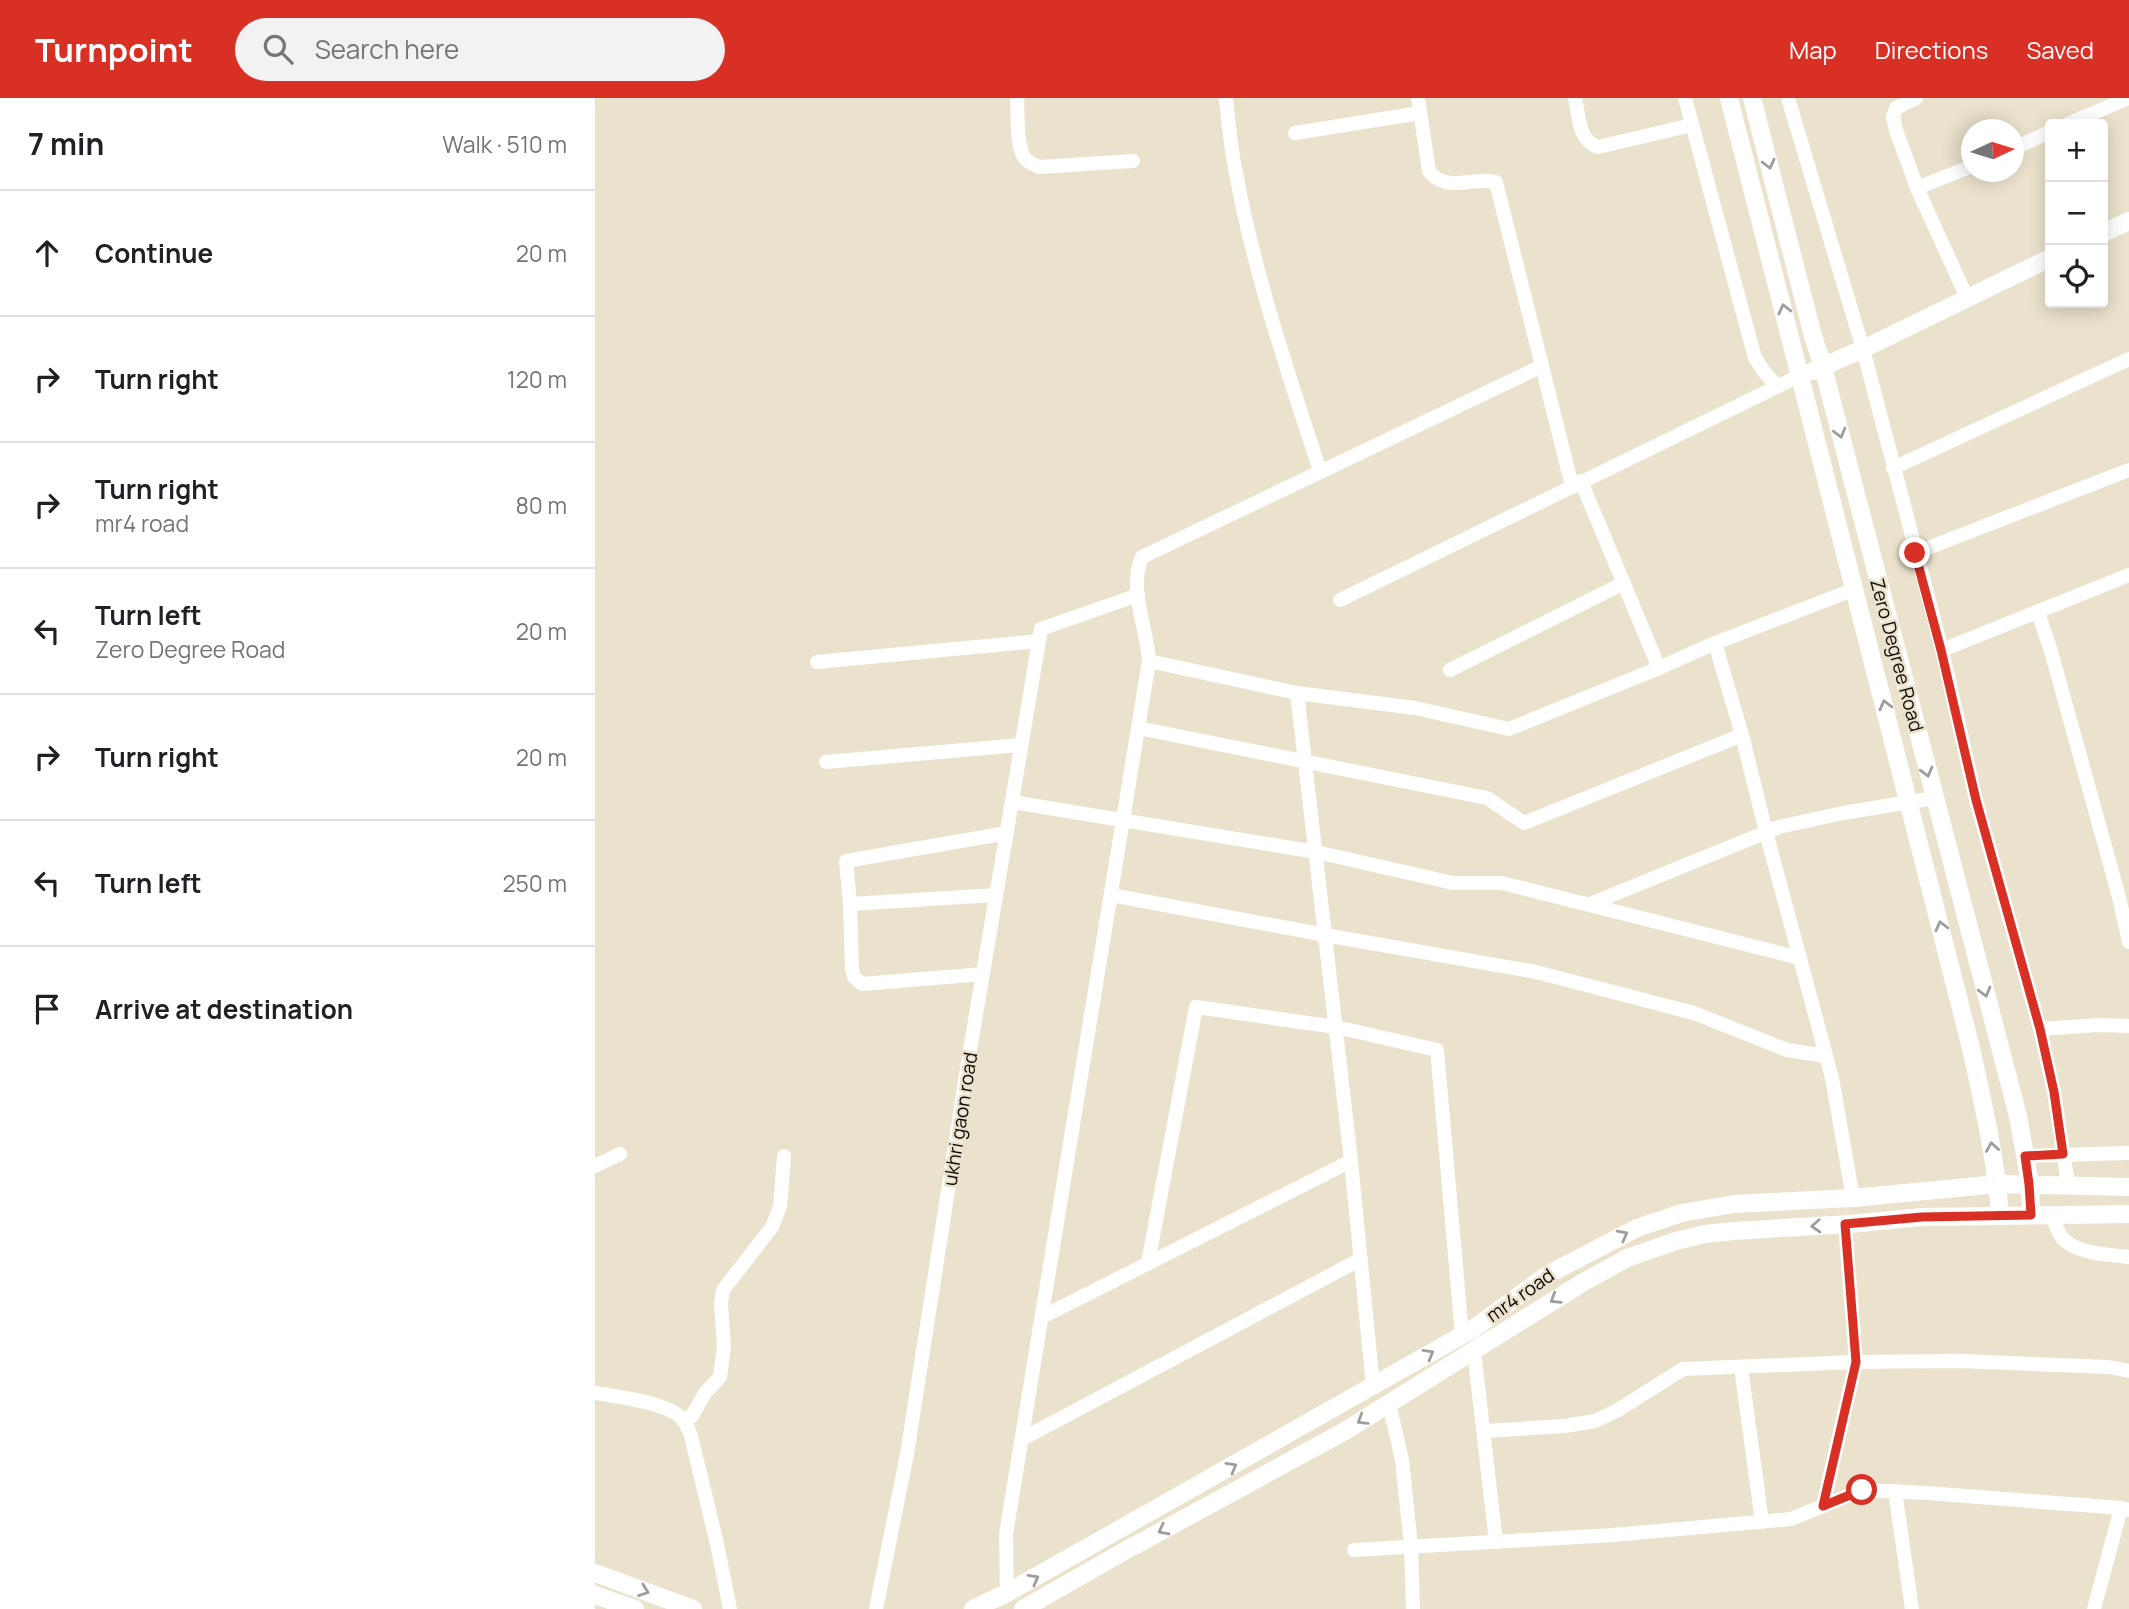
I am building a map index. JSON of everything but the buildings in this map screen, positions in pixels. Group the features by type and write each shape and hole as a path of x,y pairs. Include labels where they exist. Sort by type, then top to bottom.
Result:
{"street":[{"path":"1017,98 1020,143 1026,161 1039,167 1133,161"},
{"path":"1226,98 1234,161 1252,247 1279,346 1320,471"},
{"path":"1575,98 1585,139 1589,145 1598,147 1692,125"},
{"path":"1685,98 1755,358 1777,386"},
{"name":"Zero Degree Road","path":"1729,98 1971,1048 1989,1132 2000,1215"},
{"name":"Zero Degree Road","path":"1752,98 2018,1116 2031,1215"},
{"path":"1788,98 1863,349 1941,650 1976,800 2040,1029 2054,1092 2068,1184"},
{"path":"1916,98 1896,108 1893,117 1896,130 1917,188 1967,298"},
{"path":"2080,119 2128,98"},
{"path":"1295,133 1419,106 1429,171 1435,179 1444,184 1481,180 1496,182 1542,366 1577,483 1624,583 1659,668"},
{"path":"2024,144 2045,134"},
{"path":"1917,188 1961,170"},
{"path":"2108,231 2129,221"},
{"path":"1340,600 1777,386 1863,349 2045,260"},
{"path":"1893,468 2129,359"},
{"path":"1007,1594 1006,1534 1149,661 1136,570 1142,557 1542,366"},
{"path":"1915,553 2129,470"},
{"path":"1941,650 2129,575"},
{"path":"1450,670 1624,583"},
{"path":"1149,661 1297,692 1415,708 1509,729 1715,643 1855,589"},
{"path":"817,662 1040,635 1138,595"},
{"path":"2038,613 2055,664 2129,942"},
{"name":"ukhri gaon road","path":"876,1609 907,1454 1040,635"},
{"path":"1715,643 1742,735 1832,1078 1853,1198"},
{"path":"1297,692 1351,1161 1373,1387"},
{"path":"1138,728 1487,798 1524,823 1742,735"},
{"path":"826,762 1021,745"},
{"path":"1590,904 1779,827 1934,798"},
{"path":"1012,802 1316,852 1453,883 1502,883 1800,958"},
{"path":"983,974 875,984 862,984 854,978 846,861 1007,833"},
{"path":"850,904 996,895"},
{"path":"1111,895 1325,936 1536,972 1693,1013 1787,1050 1826,1056"},
{"path":"1148,1263 1196,1007 1336,1027 1437,1050 1462,1335"},
{"path":"2040,1029 2129,1026"},
{"path":"2025,1156 2129,1153"},
{"path":"595,1166 620,1154"},
{"path":"683,1420 692,1416 705,1393 720,1377 724,1347 721,1304 723,1290 772,1227 780,1207 784,1156"},
{"path":"1042,1317 1351,1161"},
{"name":"mr4 road","path":"973,1609 1007,1594 1373,1387 1462,1335 1547,1275 1637,1228 1682,1213 1734,1204 1853,1198 1998,1184 2129,1186"},
{"name":"mr4 road","path":"1023,1609 1345,1431 1582,1283 1640,1253 1705,1234 1922,1217 2129,1214"},
{"path":"2052,1215 2063,1239 2071,1244 2082,1249 2129,1257"},
{"path":"1823,1506 1856,1362 1845,1224"},
{"path":"1022,1439 1361,1259"},
{"path":"1474,1351 1496,1542"},
{"path":"1485,1431 1565,1426 1595,1421 1618,1410 1683,1369 1958,1361 2109,1367 2129,1371"},
{"path":"1741,1367 1762,1522"},
{"path":"595,1393 645,1402 671,1411 683,1420 691,1436 730,1609"},
{"path":"1389,1404 1402,1460 1411,1546 1413,1609"},
{"path":"1354,1550 1791,1519 1862,1490 2125,1509 2094,1609"},
{"path":"1895,1491 1912,1609"},
{"path":"595,1573 693,1609"},
{"path":"595,1595 635,1609"}],"route":[{"path":"1862,1490 1823,1506 1856,1362 1845,1224 1922,1217 2031,1215 2025,1156 2063,1154 2054,1092 2040,1029 1976,800 1915,553"}]}
